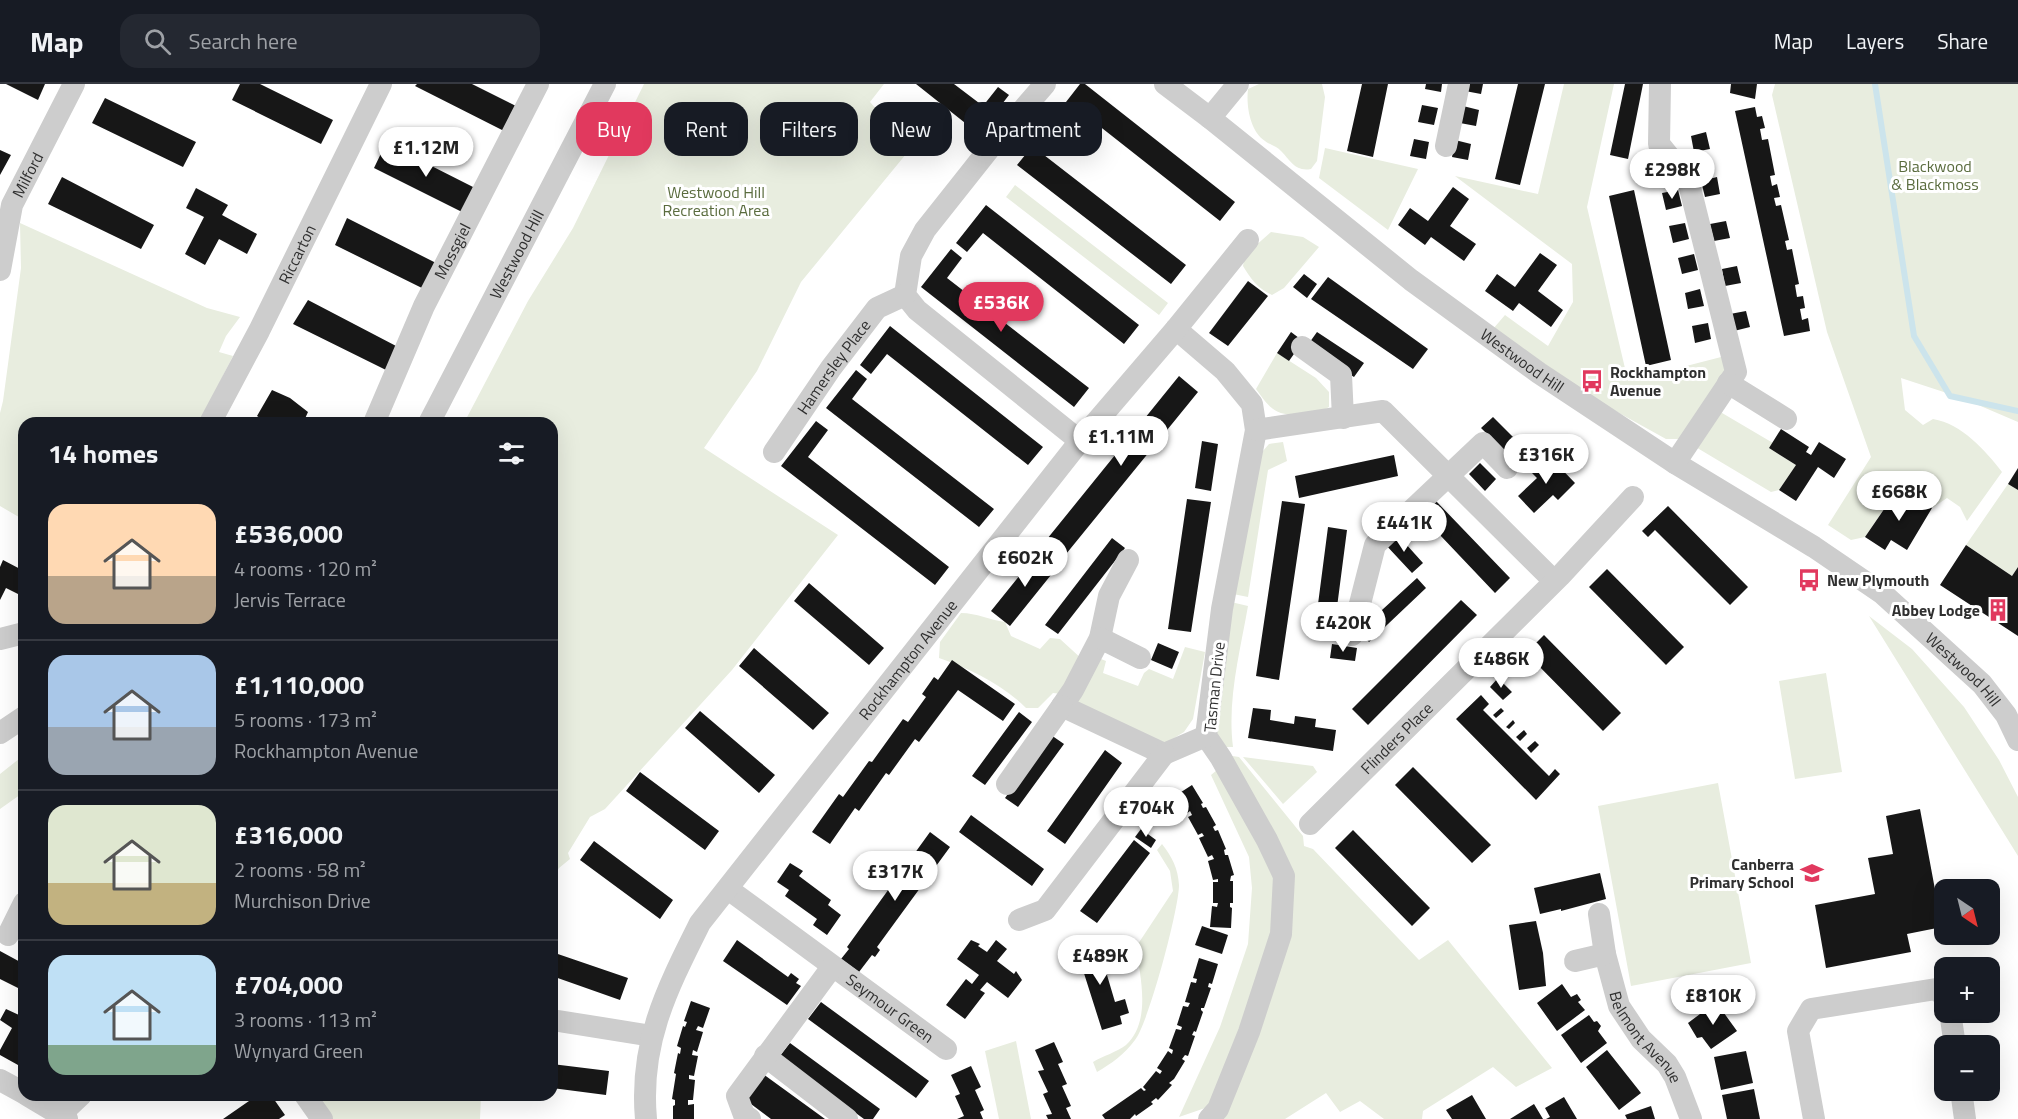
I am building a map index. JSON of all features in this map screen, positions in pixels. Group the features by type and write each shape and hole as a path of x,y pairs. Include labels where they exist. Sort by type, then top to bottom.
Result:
{"street":[{"name":"Milford","path":"0,270 12,205 74,84"},
{"name":"Riccarton","path":"213,417 259,331 381,84"},
{"name":"Mossgiel","path":"377,417 424,306 538,84"},
{"name":"Westwood Hill","path":"432,417 605,84"},
{"path":"1045,84 990,148 926,230 911,256 905,295 917,310 1080,441"},
{"name":"Westwood Hill","path":"1165,84 1411,280 1539,373 1675,462 1814,547 1883,594 2012,710 2018,740"},
{"path":"1210,118 1238,84"},
{"path":"1446,146 1459,84"},
{"path":"1660,84 1659,144 1688,180 1736,372 1675,462"},
{"name":"Rockhampton Avenue","path":"646,1119 644,1095 651,1036 666,992 700,924 1080,441 1176,329 1248,240"},
{"name":"Hamersley Place","path":"774,452 831,368 877,308 905,295"},
{"name":"Tasman Drive","path":"1176,329 1225,371 1252,404 1256,430 1222,609 1206,736 1221,758 1267,840 1284,876 1281,934 1250,1032 1218,1109 1209,1119"},
{"path":"1302,347 1341,375 1343,418"},
{"path":"1728,383 1786,419"},
{"path":"1256,430 1383,411 1554,581"},
{"path":"1352,635 1375,545 1483,443 1507,468"},
{"name":"Flinders Place","path":"1310,824 1554,581 1633,497"},
{"path":"1007,784 1073,690 1100,638 1109,596 1128,560"},
{"path":"0,639 18,634"},
{"path":"1100,638 1140,658"},
{"path":"1062,706 1164,754"},
{"path":"1,731 18,721"},
{"path":"1019,920 1045,910 1164,754 1206,736"},
{"name":"Seymour Green","path":"728,889 946,1049"},
{"name":"Belmont Avenue","path":"1599,914 1605,954 1619,1006 1641,1040 1667,1064 1675,1077 1691,1119"},
{"path":"9,935 18,916"},
{"path":"1575,961 1605,954"},
{"name":"Seymour Green","path":"750,1119 744,1115 737,1096 832,967"},
{"path":"1814,1119 1798,1031 1811,1009 1934,989"},
{"path":"558,1021 651,1036"},
{"path":"765,1056 847,1119"},
{"path":"0,1080 18,1090"},
{"path":"38,1101 64,1116 76,1101"},
{"path":"309,1101 322,1119"},
{"path":"1963,1101 1965,1119"}],"green space":[{"name":"Westwood Hill Recreation Area","path":"644,84 884,84 870,102 870,156 904,156 801,282 757,371 704,448 838,535 732,670 605,809 590,817 568,853 570,859 558,870 558,417 467,417 528,301 573,228 608,156 652,156 652,102 635,102"},
{"path":"1259,84 1322,84 1325,97 1317,161 1311,169 1297,167 1279,149 1260,137 1256,131 1249,110 1248,89"},
{"path":"1564,84 1614,84 1587,207 1628,381 1725,356 1726,372 1680,439 1666,439 1592,398 1493,329 1505,315 1548,346 1573,302 1572,264 1455,176 1538,194"},
{"name":"Blackwood & Blackmoss","path":"1775,84 2018,84 2018,422 1962,398 1901,378 1905,410 1923,425 1933,419 1954,426 1972,439 2002,472 1967,521 1960,507 1947,498 1932,508 1905,491 1894,507 1888,503 1865,537 1851,540 1828,525 1871,457 1827,332 1772,95"},
{"path":"1325,148 1418,169 1388,230 1319,178"},
{"path":"1015,185 1168,303 1159,315 1006,197"},
{"path":"20,223 207,308 240,317 226,336 219,352 233,356 202,417 18,417 18,516 0,506 0,413 21,268"},
{"path":"1271,232 1303,237 1319,247 1284,288 1272,295 1255,283 1243,266 1245,255"},
{"path":"1277,353 1316,378 1329,392 1329,407 1314,414 1289,415 1277,412 1269,405 1256,389"},
{"path":"1717,410 1773,443 1769,448 1796,465 1779,490 1771,492 1694,446"},
{"path":"1283,442 1287,461 1268,470 1248,597 1233,594 1262,452 1269,444"},
{"path":"2008,484 2018,490 2018,567 2012,576 1966,545"},
{"path":"1231,602 1248,606 1233,694 1233,747 1221,747 1214,722"},
{"path":"961,613 1005,622 1011,636 1040,649 1050,638 1060,639 1083,660 1062,694 1053,693 1038,708 1026,708 1017,699 985,678 939,658 940,642"},
{"path":"1869,616 1912,649 1964,707 1999,760 2018,797 2018,856"},
{"path":"1185,647 1205,652 1193,719 1184,732 1166,743 1077,708 1075,692 1101,659 1106,661 1103,673 1138,686 1144,673 1149,669 1173,679"},
{"path":"1826,673 1842,772 1795,779 1779,681"},
{"path":"1226,755 1239,757 1303,836 1304,846 1313,849 1419,960 1448,940 1552,1068 1516,1087 1493,1067 1423,1111 1422,1119 1384,1119 1360,1101 1340,1112 1326,1093 1285,1119 1220,1119 1291,873"},
{"path":"1243,757 1313,766 1317,772 1283,804"},
{"path":"18,760 18,796 0,809 0,774"},
{"path":"1217,770 1275,876 1277,933 1214,1105 1179,1117 1220,1027 1248,944 1252,888 1249,857 1211,775"},
{"path":"1718,783 1751,963 1631,986 1598,806"},
{"path":"1162,844 1174,863 1179,885 1162,965 1148,1012 1135,1040 1127,1050 1097,1072 1093,1062 1126,1045 1139,1024 1142,998 1136,947 1173,891 1170,871 1157,850"},
{"path":"1016,1041 1031,1119 999,1119 985,1051"},
{"path":"320,1101 481,1101 480,1119 332,1119"}],"building":[{"path":"6,84 45,84 38,100"},
{"path":"240,84 260,84 333,120 321,144 232,100"},
{"path":"417,84 472,84 518,107 506,132 415,86"},
{"path":"916,84 954,84 978,102 964,102 964,122 952,113 952,102 939,102"},
{"path":"1080,84 1085,84 1235,202 1220,221 1102,128 1102,102 1066,102"},
{"path":"1362,84 1388,84 1373,157 1347,151"},
{"path":"1426,84 1442,84 1441,92 1425,89"},
{"path":"1467,84 1483,84 1481,94 1465,91"},
{"path":"1518,84 1545,84 1520,185 1495,179"},
{"path":"1625,84 1643,84 1628,159 1610,155"},
{"path":"1731,84 1757,84 1755,99 1730,93"},
{"path":"998,87 1009,95 1004,102 986,102"},
{"path":"105,98 196,142 183,167 92,123"},
{"path":"1422,105 1438,108 1434,125 1418,122"},
{"path":"1463,106 1479,110 1476,126 1460,123"},
{"path":"1755,107 1757,117 1762,116 1765,128 1760,129 1762,140 1768,139 1775,175 1770,176 1772,186 1777,184 1780,197 1774,198 1776,206 1781,205 1789,240 1785,241 1787,250 1792,249 1799,284 1795,285 1797,297 1803,296 1805,308 1800,309 1802,320 1808,318 1810,331 1784,336 1735,111"},
{"path":"1706,132 1710,149 1694,152 1691,136"},
{"path":"1414,139 1429,142 1426,159 1410,156"},
{"path":"1455,140 1471,144 1468,160 1452,157"},
{"path":"386,143 477,189 466,214 374,168"},
{"path":"0,150 11,155 0,175"},
{"path":"1024,156 1045,156 1186,265 1171,284 1017,165"},
{"path":"62,177 154,225 141,249 48,204"},
{"path":"1717,177 1720,194 1705,197 1701,181"},
{"path":"1453,187 1469,199 1450,226 1476,244 1464,261 1431,237 1425,245 1398,225 1410,208 1428,221"},
{"path":"196,188 228,205 222,215 257,234 247,254 219,239 205,265 185,254 204,217 186,208"},
{"path":"1634,190 1671,360 1646,366 1609,196"},
{"path":"1678,190 1682,206 1666,210 1662,193"},
{"path":"986,205 1139,325 1124,344 983,233 967,252 956,243"},
{"path":"347,218 440,265 428,291 335,245"},
{"path":"1726,221 1730,238 1714,241 1710,224"},
{"path":"1685,223 1689,239 1673,243 1669,226"},
{"path":"951,249 962,258 947,278 1089,388 1074,407 921,287"},
{"path":"1540,253 1557,265 1538,291 1563,310 1551,327 1519,303 1513,311 1485,291 1497,274 1515,287"},
{"path":"1694,254 1698,270 1682,274 1678,258"},
{"path":"1737,266 1741,283 1725,286 1722,269"},
{"path":"1304,274 1317,284 1307,298 1293,287"},
{"path":"1328,277 1428,349 1413,369 1311,299"},
{"path":"1248,281 1268,296 1228,346 1209,333"},
{"path":"1700,289 1704,306 1688,309 1685,293"},
{"path":"308,300 398,347 386,370 293,324"},
{"path":"1746,311 1750,327 1734,331 1730,314"},
{"path":"1708,323 1711,339 1695,343 1692,326"},
{"path":"890,326 1043,447 1028,465 887,354 871,374 860,365"},
{"path":"1291,332 1303,341 1289,361 1277,353"},
{"path":"1317,332 1364,363 1354,377 1307,346"},
{"path":"856,370 867,379 852,399 994,509 979,527 826,408"},
{"path":"1179,376 1198,392 1062,559 1043,544"},
{"path":"272,390 290,398 308,412 306,417 257,416"},
{"path":"1493,417 1525,449 1514,460 1481,428"},
{"path":"816,421 828,430 808,457 949,567 935,585 781,466"},
{"path":"1781,429 1809,447 1806,452 1811,455 1819,442 1846,459 1834,478 1818,467 1796,501 1779,490 1796,465 1769,448"},
{"path":"1202,441 1218,444 1211,491 1195,488"},
{"path":"1394,455 1398,476 1299,498 1295,476"},
{"path":"1549,456 1575,483 1558,500 1553,495 1534,513 1518,496 1537,478 1532,473"},
{"path":"1480,463 1496,479 1485,491 1469,474"},
{"path":"2018,468 2018,490 2008,484"},
{"path":"1905,491 1932,508 1907,550 1891,540 1885,550 1865,537 1889,502 1894,507"},
{"path":"1187,499 1211,502 1191,632 1168,629"},
{"path":"1282,501 1305,504 1279,680 1256,676"},
{"path":"1436,501 1510,578 1495,593 1421,515"},
{"path":"1668,506 1748,587 1730,605 1655,530 1648,537 1642,531"},
{"path":"1328,527 1347,530 1333,638 1314,635"},
{"path":"1396,533 1423,563 1412,573 1384,543"},
{"path":"1112,538 1125,548 1058,634 1045,625"},
{"name":"Abbey Lodge","path":"1966,545 2012,576 2018,567 2018,636 1940,585"},
{"path":"1040,550 1059,565 1010,626 991,611"},
{"path":"3,560 18,568 18,594 6,588 0,600 0,567"},
{"path":"1607,569 1684,647 1666,665 1589,587"},
{"path":"1417,578 1426,588 1369,642 1359,631"},
{"path":"809,583 884,648 869,665 794,601"},
{"path":"1461,600 1477,615 1368,725 1352,709"},
{"path":"1544,635 1621,713 1603,731 1526,653"},
{"path":"1158,643 1179,652 1172,669 1151,660"},
{"path":"1332,644 1357,648 1355,661 1330,658"},
{"path":"754,648 829,713 813,730 739,666"},
{"path":"952,660 1015,704 1003,721 958,690 919,742 915,739 889,775 886,773 859,811 855,808 830,844 812,832 839,794 843,797 869,761 872,762 903,719 908,722 926,697 922,694 934,677 938,680"},
{"path":"1498,678 1512,692 1503,700 1490,687"},
{"path":"1481,695 1489,704 1483,710 1549,776 1555,769 1560,774 1536,800 1456,719"},
{"path":"1253,708 1271,710 1270,720 1294,724 1295,716 1316,719 1315,727 1336,730 1333,751 1248,738"},
{"path":"1501,708 1504,711 1496,718 1493,715"},
{"path":"700,711 775,775 759,793 685,728"},
{"path":"1019,712 1032,722 985,785 972,776"},
{"path":"1513,720 1515,723 1509,729 1506,727"},
{"path":"1524,730 1527,734 1520,741 1516,737"},
{"path":"1051,735 1064,744 1018,807 1005,798"},
{"path":"1535,741 1539,745 1531,753 1527,748"},
{"path":"1105,750 1122,763 1065,844 1047,831"},
{"path":"1413,767 1491,845 1472,863 1395,785"},
{"path":"640,772 719,831 705,850 626,791"},
{"path":"1192,785 1203,803 1201,804 1203,808 1206,807 1216,825 1213,827 1215,831 1218,830 1234,875 1231,876 1230,881 1233,881 1233,903 1230,903 1231,928 1210,927 1212,906 1217,907 1218,903 1213,903 1213,882 1218,882 1218,879 1213,880 1208,861 1214,859 1212,855 1208,857 1199,838 1204,836 1202,833 1198,835 1188,817 1192,815 1190,811 1186,814 1175,796"},
{"path":"1920,809 1934,884 1934,929 1907,934 1911,952 1826,968 1815,905 1875,894 1868,858 1893,854 1886,816"},
{"path":"971,815 1044,869 1032,886 959,832"},
{"path":"1141,829 1156,840 1151,848 1135,837"},
{"path":"1353,830 1430,908 1412,926 1335,848"},
{"path":"930,832 950,847 877,947 880,950 875,957 872,955 859,972 841,959 849,949 847,947"},
{"path":"1134,840 1150,853 1097,923 1080,911"},
{"path":"594,841 673,900 660,919 580,860"},
{"path":"790,863 803,871 799,876 831,900 828,905 841,915 827,935 813,925 817,919 785,896 789,890 777,882"},
{"path":"1600,873 1606,899 1540,914 1534,888"},
{"path":"1536,921 1543,953 1546,986 1519,990 1509,925"},
{"path":"1202,926 1228,935 1222,954 1195,945"},
{"path":"1096,938 1115,1002 1125,999 1129,1013 1120,1016 1122,1024 1102,1030 1075,945"},
{"path":"737,940 788,977 791,973 799,979 796,983 801,986 787,1005 723,961"},
{"path":"971,940 980,944 978,946 987,952 996,940 1007,949 997,961 1014,974 1016,971 1022,980 1008,998 987,982 980,990 985,993 965,1019 946,1005 966,979 972,984 979,975 957,959"},
{"path":"0,951 18,961 18,988 0,979"},
{"path":"558,954 628,978 620,1000 558,978"},
{"path":"1199,958 1218,964 1212,984 1209,983 1208,987 1211,988 1204,1008 1201,1008 1203,1012 1196,1032 1194,1031 1192,1035 1195,1036 1188,1056 1185,1055 1182,1059 1185,1061 1169,1083 1172,1085 1158,1100 1156,1098 1151,1102 1153,1104 1136,1116 1135,1114 1130,1119 1105,1119 1102,1115 1141,1088 1146,1090 1143,1087 1156,1071 1160,1074 1162,1071 1157,1068 1168,1051 1172,1054 1173,1050 1169,1048 1176,1029 1181,1030 1182,1027 1177,1025 1183,1006 1188,1007 1190,1003 1185,1002 1191,982 1196,983 1197,979 1193,978"},
{"path":"1562,984 1571,997 1577,994 1581,1000 1578,1002 1585,1010 1557,1031 1537,1003"},
{"path":"691,1001 710,1008 703,1028 698,1026 696,1030 703,1032 697,1052 693,1050 692,1055 698,1056 694,1076 689,1075 689,1079 695,1080 693,1100 688,1100 688,1105 694,1104 694,1119 673,1119 675,1100 672,1099 676,1074 674,1073 681,1048 677,1046 683,1026 685,1027 687,1022 684,1021"},
{"path":"821,1002 929,1081 916,1098 808,1019"},
{"path":"1716,1002 1737,1031 1711,1049 1702,1037 1697,1038 1688,1023"},
{"path":"6,1009 18,1015 18,1065 0,1055 0,1050 12,1028 0,1020"},
{"path":"1589,1015 1601,1026 1598,1031 1607,1043 1581,1063 1561,1035"},
{"path":"1054,1042 1063,1062 1058,1064 1067,1084 1062,1086 1071,1106 1066,1108 1071,1119 1048,1119 1046,1115 1052,1114 1043,1094 1048,1092 1038,1071 1044,1070 1035,1050"},
{"path":"790,1043 880,1109 873,1119 864,1119 779,1057"},
{"path":"1607,1050 1641,1093 1619,1110 1586,1067"},
{"path":"1746,1051 1753,1083 1721,1090 1714,1057"},
{"path":"558,1065 609,1071 606,1095 558,1089"},
{"path":"971,1066 981,1087 975,1090 984,1110 980,1112 983,1119 957,1119 964,1116 955,1096 960,1094 951,1075"},
{"path":"759,1071 825,1119 771,1119 747,1101"},
{"path":"1754,1089 1760,1119 1727,1119 1722,1095"},
{"path":"1472,1095 1486,1119 1452,1119 1446,1110"},
{"path":"1564,1097 1577,1119 1546,1119 1550,1117 1545,1108"},
{"path":"249,1101 275,1101 285,1115 279,1119 223,1119"},
{"path":"1534,1104 1543,1119 1510,1119"},
{"path":"1651,1106 1655,1119 1627,1119 1625,1115"}],"waterway":[{"path":"1875,84 1914,336 1950,396 2018,411"}],"place":[{"name":"Rockhampton Avenue","path":"1592,381"},
{"name":"New Plymouth","path":"1809,580"},
{"name":"Abbey Lodge","path":"1998,610"},
{"name":"Canberra Primary School","path":"1812,873"}]}
